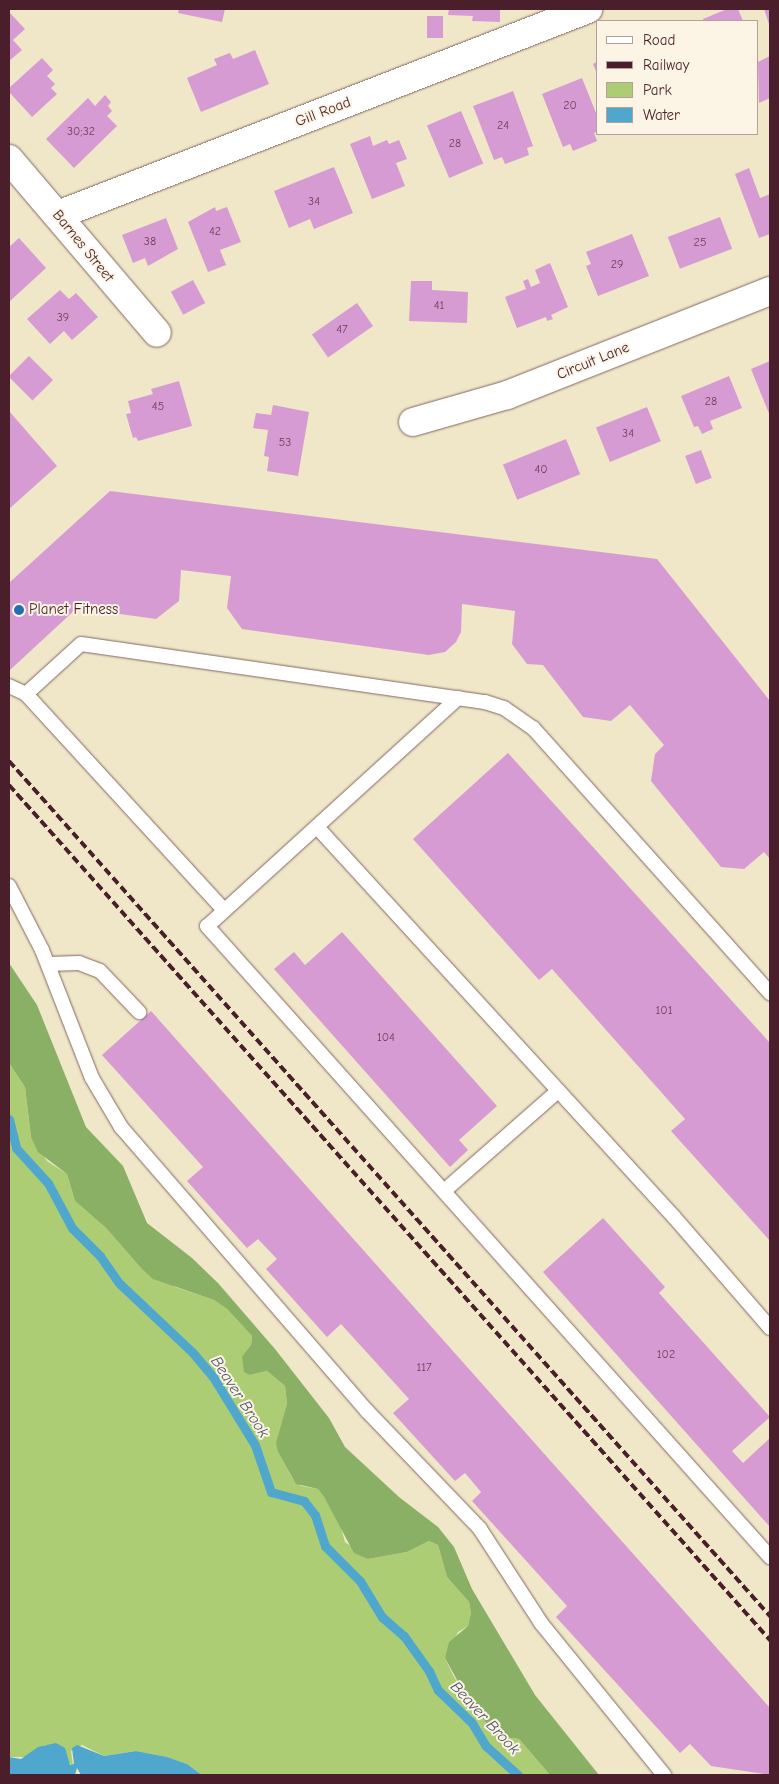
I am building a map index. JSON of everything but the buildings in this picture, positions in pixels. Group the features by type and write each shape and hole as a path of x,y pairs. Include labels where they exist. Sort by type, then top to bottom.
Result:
{"street":[{"name":"Gill Road","path":"58,215 588,9"},
{"name":"Barnes Street","path":"9,159 58,215 85,252 157,333"},
{"name":"Circuit Lane","path":"413,422 507,395 770,291"}],"lane":[{"path":"26,694 81,644 458,698 504,708 533,728 770,993"},
{"path":"9,686 26,694 224,910"},
{"path":"458,698 207,926 770,1557"},
{"path":"317,827 558,1091 770,1328"},
{"path":"9,886 48,964 92,1078 121,1126 368,1411 480,1529 541,1623 664,1775"},
{"path":"48,964 79,963 100,971 139,1012"},
{"path":"444,1192 558,1091"}],"green space":[{"path":"9,963 37,1005 86,1127 123,1166 147,1223 192,1258 218,1283 275,1349 329,1418 345,1447 399,1497 438,1527 454,1547 472,1589 535,1695 599,1775 550,1775 519,1739 497,1736 469,1702 445,1658 449,1642 468,1626 471,1613 469,1602 447,1577 438,1545 429,1541 407,1552 368,1559 354,1553 318,1489 296,1484 278,1452 276,1443 287,1404 285,1386 267,1371 250,1375 244,1372 242,1356 251,1345 252,1336 227,1309 214,1300 153,1279 106,1228 75,1201 67,1174 38,1152 31,1137 25,1087 9,1063"},
{"path":"9,1063 25,1087 31,1137 47,1161 67,1174 75,1201 106,1228 140,1267 175,1287 214,1300 227,1309 252,1336 251,1345 242,1356 250,1375 267,1371 285,1386 287,1404 278,1452 293,1479 301,1486 318,1489 324,1497 340,1524 345,1542 368,1559 407,1552 429,1541 438,1545 447,1577 469,1602 471,1613 468,1626 458,1632 445,1658 453,1675 469,1702 497,1736 519,1739 550,1775 202,1775 187,1764 166,1757 136,1751 104,1756 82,1745 71,1751 73,1766 45,1745 27,1757 9,1757"}],"water":[{"path":"56,1743 65,1748 70,1765 74,1764 72,1748 77,1745 104,1756 136,1751 167,1757 187,1764 202,1775 81,1775 77,1768 75,1775 9,1775 9,1757 21,1759 38,1747"}],"waterway":[{"name":"Beaver Brook","path":"9,1119 16,1148 48,1183 72,1228 100,1256 119,1283 193,1353 213,1377 255,1445 271,1492 304,1501 315,1515 325,1546 360,1581 382,1617 404,1636 429,1671 438,1690 472,1723 486,1746 518,1775"}],"railway":[{"path":"9,761 770,1616"},
{"path":"9,785 770,1640"}],"place":[{"name":"Planet Fitness","path":"19,610"}]}
